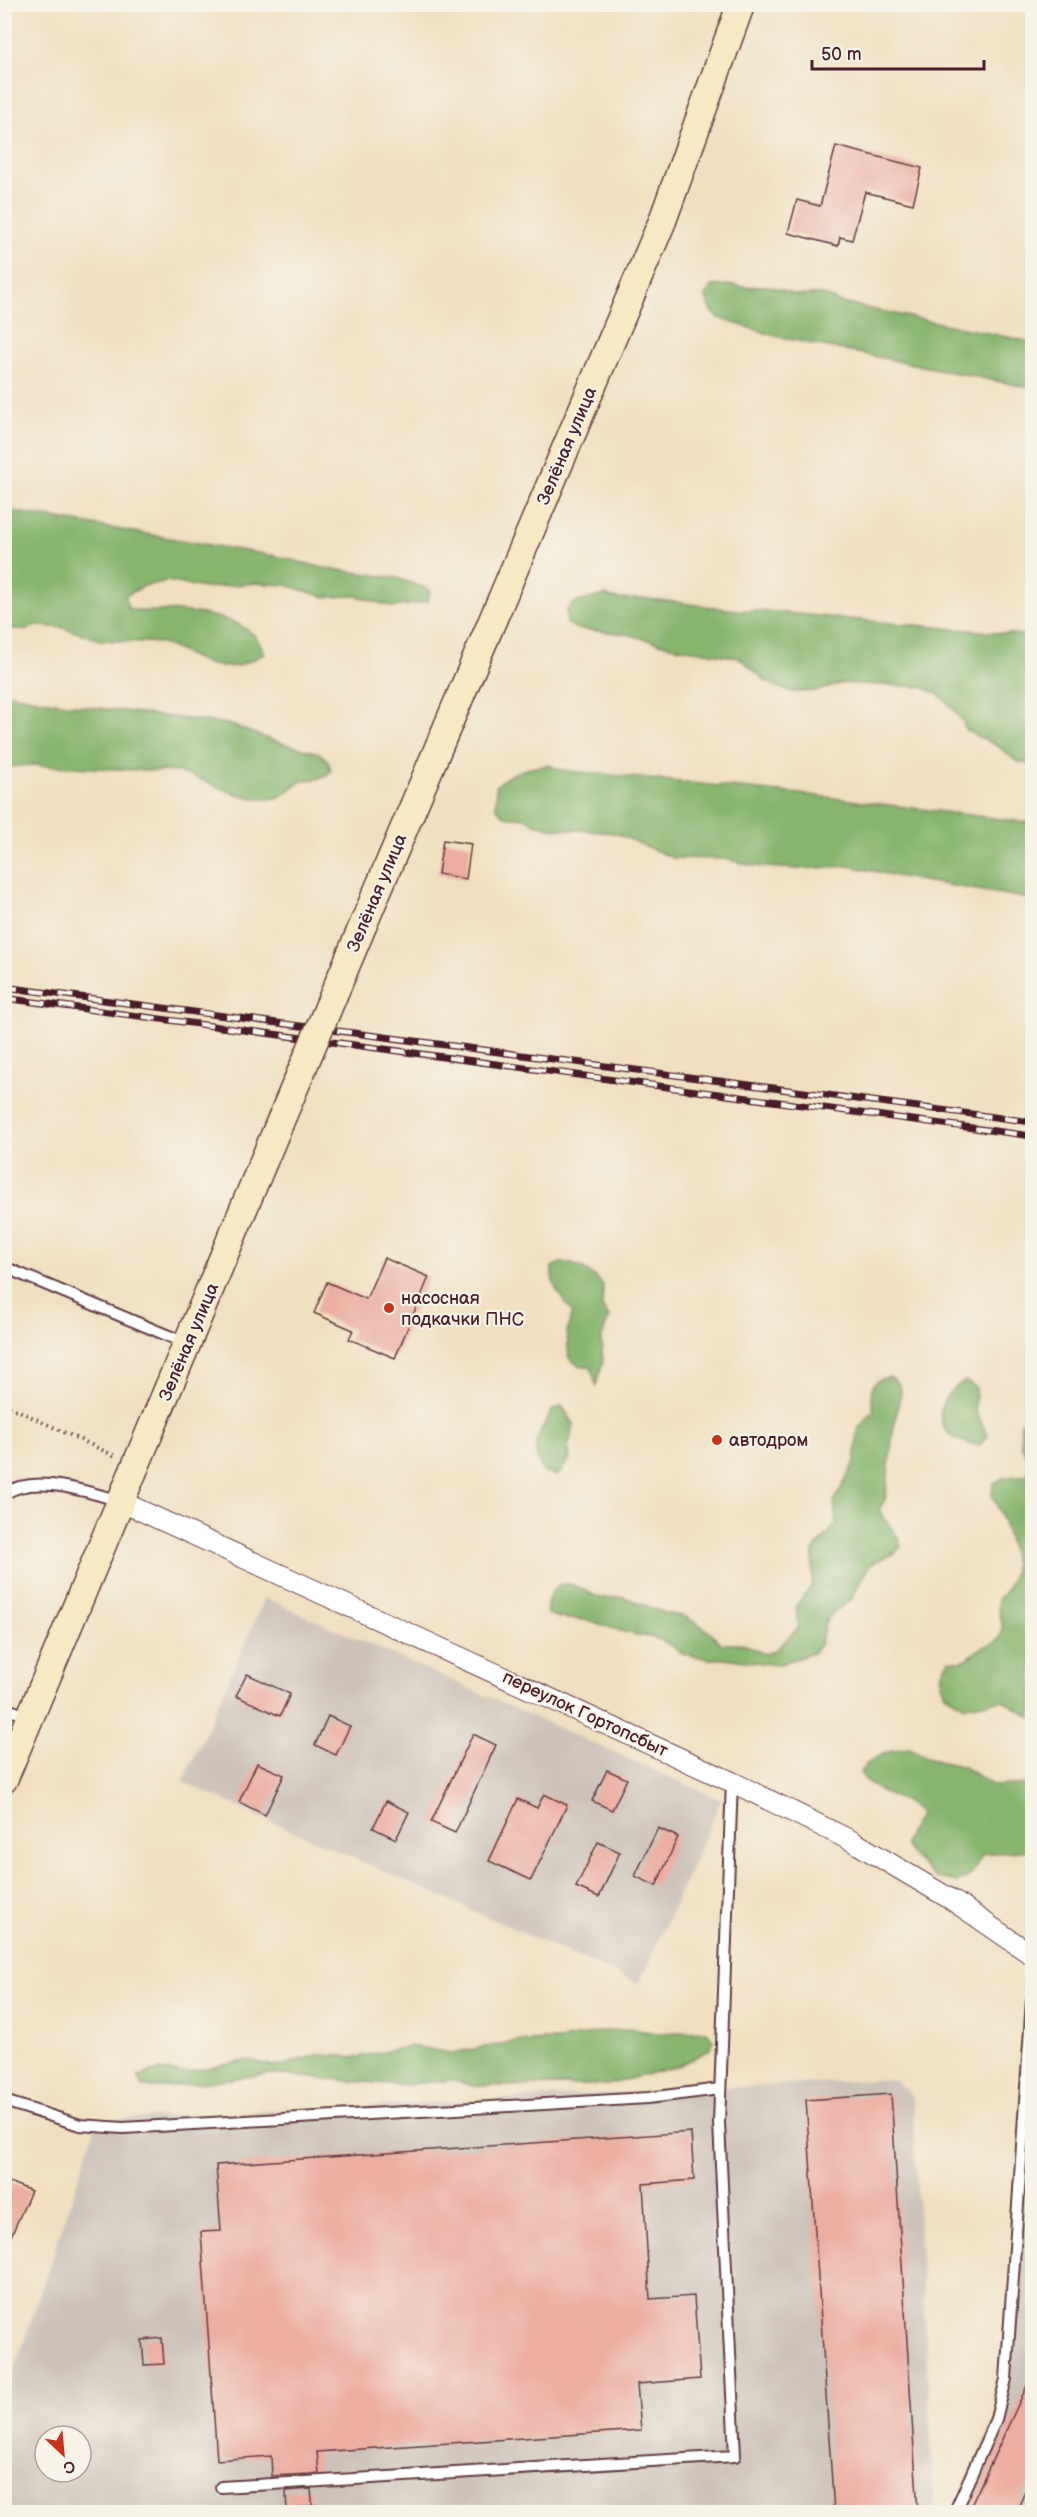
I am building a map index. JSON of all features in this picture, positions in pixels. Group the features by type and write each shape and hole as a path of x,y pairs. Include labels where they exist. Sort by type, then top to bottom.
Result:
{"street":[{"name":"Зелёная улица","path":"4,1779 18,1717 122,1502 259,1172 662,222 741,4"},
{"name":"переулок Гортопсбыт","path":"122,1502 732,1782 901,1868 1032,1955"}],"lane":[{"path":"4,1267 188,1344"},
{"path":"4,1494 31,1484 70,1487 122,1502"},
{"path":"4,1708 18,1717"},
{"path":"221,2487 735,2456 718,2123 732,1782"},
{"path":"955,2511 996,2420 1006,2379 1032,2000"},
{"path":"4,2101 80,2124 123,2128 648,2098 720,2089"}],"path":[{"path":"4,1404 136,1467"}],"shaded area":[{"path":"265,1598 721,1800 639,1984 183,1782"},
{"path":"895,2079 912,2097 935,2512 5,2512 5,2399 98,2120"},
{"path":"1032,2087 1032,2512 953,2512 1004,2400"}],"green space":[{"path":"712,286 770,286 798,295 823,295 837,302 1032,342 1032,388 779,337 718,318 710,308 705,296"},
{"path":"5,510 275,556 324,568 397,578 430,590 428,601 393,607 357,596 325,597 286,585 256,583 204,588 167,581 144,586 125,596 128,608 134,610 178,611 207,615 228,620 246,628 253,634 265,654 238,666 222,667 208,664 162,643 100,640 60,627 35,626 25,630 5,627"},
{"path":"605,595 620,599 661,600 733,610 1032,636 1032,765 1016,761 998,746 966,731 963,721 946,701 936,693 922,687 842,683 818,691 790,692 767,682 740,658 670,646 627,634 578,629 567,623 566,611 574,603"},
{"path":"5,693 65,704 228,724 275,741 319,753 328,761 331,771 320,778 302,781 280,796 263,799 238,795 178,772 33,765 5,767"},
{"path":"548,765 561,770 809,795 1032,823 1032,899 849,866 798,869 753,866 726,859 673,858 615,833 550,828 535,824 525,818 504,816 496,807 496,786 514,774"},
{"path":"563,1262 585,1270 603,1285 602,1307 609,1317 601,1340 603,1362 596,1385 591,1367 578,1365 569,1358 567,1333 572,1312 558,1291 552,1274 552,1267"},
{"path":"890,1377 898,1383 901,1393 893,1432 885,1500 879,1509 901,1546 894,1554 874,1562 867,1569 851,1600 832,1613 825,1623 820,1645 813,1653 777,1665 731,1659 709,1659 684,1654 654,1638 628,1633 586,1620 559,1618 548,1614 547,1604 551,1593 560,1584 571,1584 600,1598 624,1597 665,1613 686,1617 705,1628 722,1644 743,1644 765,1654 776,1650 798,1628 796,1606 812,1586 813,1551 836,1524 834,1502 855,1461 858,1429 874,1410 871,1398 872,1388 878,1380"},
{"path":"966,1381 976,1388 975,1410 988,1436 979,1446 951,1436 941,1421 942,1405 946,1398 958,1385"},
{"path":"562,1406 574,1424 568,1447 570,1458 558,1476 543,1472 536,1453 536,1441 551,1411"},
{"path":"1032,1414 1032,1718 1003,1700 965,1706 945,1694 941,1684 942,1671 949,1660 967,1659 980,1649 995,1643 1002,1633 998,1601 1010,1583 1014,1564 1003,1520 992,1496 993,1484 1003,1478 1027,1475 1031,1465 1021,1444 1021,1423"},
{"path":"909,1748 930,1759 964,1767 993,1786 1032,1784 1032,1850 983,1854 971,1875 959,1882 936,1878 905,1845 909,1832 921,1813 906,1802 873,1786 860,1772 882,1755"},
{"path":"631,2029 657,2033 706,2031 714,2040 709,2050 678,2066 607,2085 474,2086 451,2080 403,2085 268,2074 169,2087 143,2087 137,2076 159,2070 182,2073 249,2060 273,2066 317,2055 360,2057 410,2046 451,2053 519,2041 562,2040 604,2031"}],"building":[{"path":"836,146 922,168 913,204 865,192 852,240 840,237 838,246 788,233 797,200 820,206"},
{"path":"443,840 471,844 466,879 438,874"},
{"name":"насосная подкачки ПНС","path":"384,1258 429,1277 395,1358 349,1339 353,1330 314,1313 327,1282 366,1299"},
{"path":"247,1674 290,1694 280,1716 236,1696"},
{"path":"328,1716 350,1726 336,1755 315,1745"},
{"path":"473,1734 496,1745 455,1833 431,1822"},
{"path":"257,1763 284,1775 265,1815 239,1802"},
{"path":"607,1770 627,1779 612,1810 592,1801"},
{"path":"544,1794 567,1805 531,1880 489,1861 518,1799 537,1808"},
{"path":"386,1801 409,1812 396,1839 373,1828"},
{"path":"658,1828 678,1837 656,1886 635,1876"},
{"path":"598,1842 620,1852 599,1897 576,1887"},
{"path":"891,2094 918,2512 834,2512 806,2100"},
{"path":"691,2132 694,2180 643,2184 650,2299 694,2296 700,2379 637,2384 641,2430 317,2452 319,2473 310,2474 272,2476 271,2456 217,2460 201,2232 221,2231 216,2165"},
{"path":"4,2180 31,2191 4,2252"},
{"path":"162,2338 164,2364 144,2365 142,2340"},
{"path":"1032,2375 1032,2476 1016,2512 968,2512"},
{"path":"311,2489 313,2512 287,2512 286,2491"}],"railway":[{"path":"4,987 1032,1122"},
{"path":"4,998 1032,1136"}],"place":[{"name":"насосная подкачки ПНС","path":"389,1308"},
{"name":"автодром","path":"717,1440"}]}
